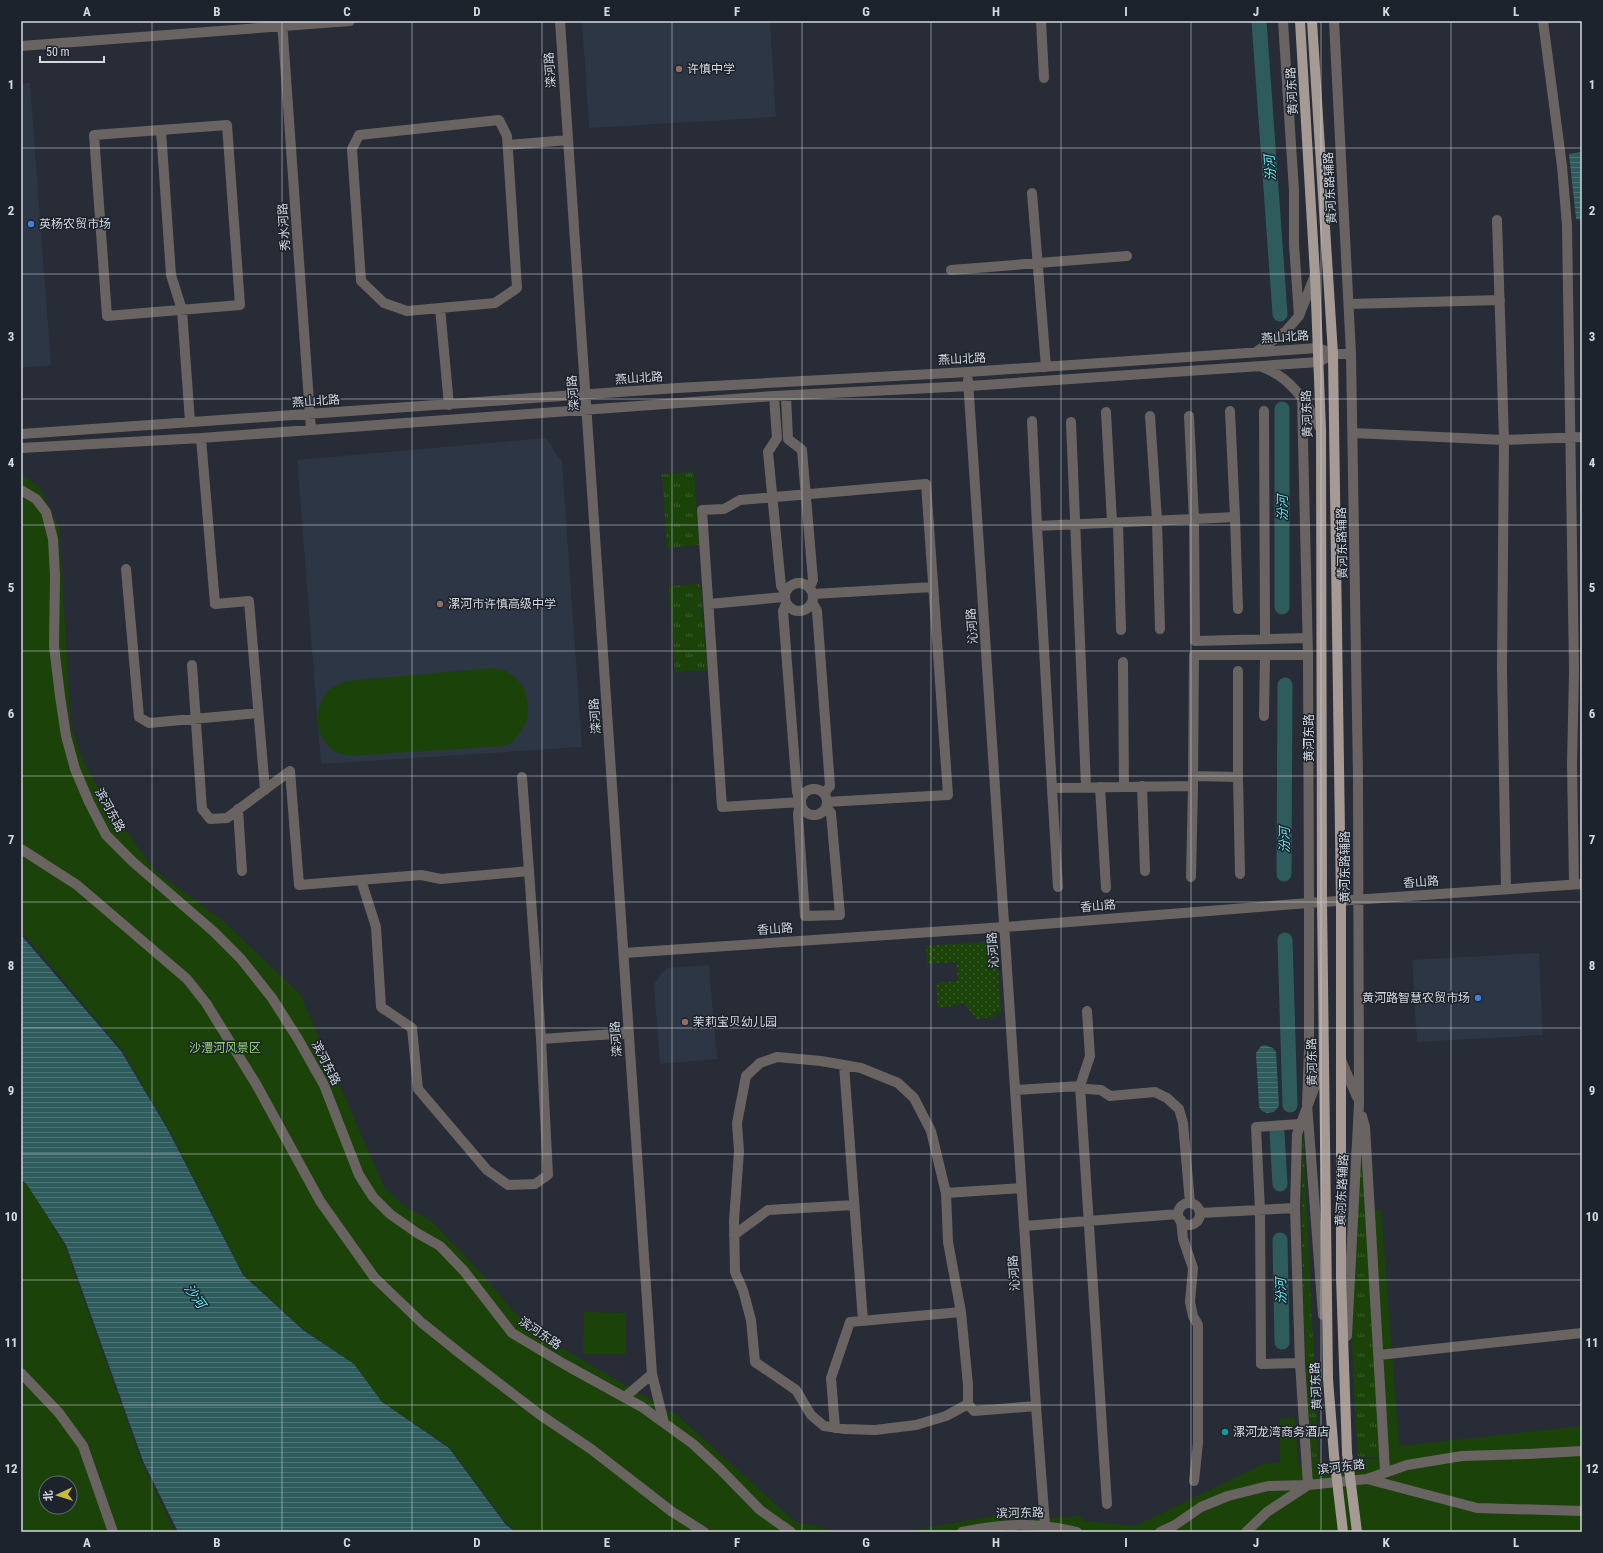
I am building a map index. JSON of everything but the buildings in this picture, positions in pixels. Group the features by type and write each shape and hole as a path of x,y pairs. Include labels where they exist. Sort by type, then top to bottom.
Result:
{"main road":[{"name":"黄河东路","path":"1300,21 1315,275 1321,430 1322,902 1328,1379 1334,1455 1343,1532"},
{"name":"黄河东路","path":"1312,21 1333,354 1341,901 1341,1277 1347,1453 1357,1532"}],"street":[{"path":"21,46 282,23 350,21"},
{"name":"滦河路","path":"560,21 652,1374 664,1422"},
{"path":"1041,21 1044,78"},
{"path":"1283,21 1294,191 1294,244 1299,316"},
{"name":"黄河东路辅路","path":"1334,21 1351,354 1358,776 1357,900 1359,1102 1345,1380"},
{"path":"1543,21 1562,166 1567,225 1574,671 1572,765 1578,884"},
{"name":"秀水河路","path":"282,23 312,430"},
{"path":"499,120 507,136 508,144 517,288 495,304 406,311 384,303 361,281 352,149 360,134 499,120"},
{"path":"227,125 240,305 182,310 107,316 94,135 227,125"},
{"path":"161,130 171,275 182,310 190,422"},
{"path":"508,144 568,140"},
{"path":"1032,193 1046,367"},
{"path":"1497,220 1504,440 1502,668 1506,889"},
{"path":"951,270 1127,256"},
{"path":"1256,352 1286,331 1299,316 1315,275"},
{"path":"1349,304 1500,300"},
{"path":"440,308 449,405"},
{"name":"燕山北路","path":"21,434 449,405 586,394 968,372 1318,348 1333,354"},
{"path":"21,448 201,438 774,396 969,386 1318,362 1333,354 1351,354"},
{"path":"1257,365 1273,371 1290,383 1313,414 1321,430"},
{"name":"沁河路","path":"968,372 1036,1406 1046,1525"},
{"path":"774,396 777,438 768,452 781,586 785,598 792,610 801,611 810,606 813,580 802,450 788,439 786,396"},
{"name":"黄河东路辅路","path":"1302,398 1308,655 1309,1050 1307,1104 1328,1379"},
{"path":"1230,411 1238,609"},
{"path":"1264,411 1265,639"},
{"path":"1106,412 1115,522 1121,630"},
{"path":"1150,416 1157,520 1160,629"},
{"path":"1189,416 1194,519 1195,641 1307,638"},
{"path":"1032,422 1058,888"},
{"path":"1071,422 1086,787"},
{"path":"1353,433 1504,440 1582,437"},
{"path":"201,438 215,604 249,601 265,790"},
{"path":"800,802 722,807 702,510 724,509 740,500 926,484 948,795 826,801"},
{"name":"滨河东路","path":"21,490 36,499 46,512 53,538 56,576 54,646 66,736 75,769 106,835 133,862 213,931 241,959 272,998 298,1039 324,1085 359,1176 373,1197 390,1214 417,1233 440,1246 464,1271 512,1333 564,1364 642,1407 664,1422 693,1444 760,1510 791,1532"},
{"path":"1037,526 1235,517"},
{"path":"126,569 139,716 149,723 258,713"},
{"path":"796,583 806,584 812,595 817,611 830,786 826,801 818,814 812,815 803,810 797,792 783,611 788,588 796,583"},
{"path":"812,595 933,587"},
{"path":"709,604 785,598"},
{"path":"1191,877 1194,655 1308,655"},
{"path":"1264,716 1265,656"},
{"path":"1123,662 1124,787"},
{"path":"192,665 202,809 210,819 226,818 290,771 299,885 421,875 441,879 529,872"},
{"path":"1238,671 1240,874"},
{"path":"361,880 376,927 381,1007 412,1028 418,1089 488,1170 508,1185 535,1184 548,1175 522,777"},
{"path":"1052,788 1142,786 1238,777"},
{"path":"1142,786 1145,872"},
{"path":"1100,787 1106,888"},
{"path":"814,788 826,801 831,813 840,915 805,916 798,814 800,802 802,795 809,789 814,788"},
{"path":"238,810 242,871"},
{"path":"21,849 77,885 187,979 206,1003 256,1084 320,1201 374,1277 422,1324 467,1359 539,1414 590,1449 671,1511 704,1532"},
{"name":"香山路","path":"624,953 1005,927 1322,902 1578,884"},
{"path":"1087,1011 1090,1056 1080,1086 1107,1504"},
{"path":"540,1039 629,1033"},
{"path":"968,1404 946,1416 916,1424 875,1430 845,1430 824,1426 811,1415 796,1390 756,1362 751,1320 743,1290 735,1272 734,1222 739,1151 737,1123 746,1076 760,1063 777,1057 821,1061 861,1068 898,1083 914,1098 931,1131 946,1193 948,1242 961,1312 968,1385 968,1404 974,1411 1036,1406"},
{"path":"1341,1059 1359,1102 1365,1127 1385,1471"},
{"path":"1246,1532 1267,1512 1308,1485 1300,1363 1294,1208 1297,1134 1307,1104 1325,1060"},
{"path":"844,1065 863,1320"},
{"path":"1015,1090 1080,1086 1101,1090 1110,1096 1155,1092 1168,1098 1179,1109 1183,1123 1190,1203"},
{"path":"1300,1124 1256,1127 1260,1210 1261,1364 1300,1363"},
{"path":"946,1193 1022,1188"},
{"path":"1024,1226 1088,1221 1179,1217 1186,1224 1193,1224 1198,1219 1200,1213 1197,1206 1186,1203 1180,1207 1179,1217 1183,1239 1193,1268 1190,1302 1193,1316 1198,1325 1198,1443 1194,1481"},
{"path":"734,1235 768,1210 854,1205"},
{"path":"1200,1213 1294,1208"},
{"path":"835,1428 831,1378 850,1322 961,1312"},
{"path":"1379,1355 1582,1333"},
{"path":"21,1373 59,1413 83,1446 113,1532"},
{"path":"624,1397 652,1374"},
{"name":"滨河东路","path":"1160,1532 1175,1525 1201,1507 1228,1496 1268,1486 1308,1485 1367,1479 1407,1464 1462,1456 1582,1451"},
{"path":"1367,1479 1477,1508 1582,1511"},
{"name":"滨河东路","path":"962,1532 1010,1524 1046,1525 1077,1532"}],"shaded area":[{"name":"许慎中学","path":"582,21 770,21 776,117 589,128"},
{"name":"英杨农贸市场","path":"30,83 51,365 21,368 21,84"},
{"name":"漯河市许慎高级中学","path":"546,438 562,462 582,747 321,764 297,460"},
{"name":"黄河路智慧农贸市场","path":"1539,953 1543,1035 1417,1042 1412,960"},
{"name":"茉莉宝贝幼儿园","path":"709,965 717,1059 660,1064 654,984 666,968"}],"green space":[{"path":"694,472 699,545 667,548 662,474"},
{"name":"沙澧河风景区","path":"24,476 39,487 59,528 71,727 85,765 109,806 154,870 223,921 300,994 384,1187 404,1206 431,1221 479,1271 514,1312 543,1337 678,1416 794,1521 838,1532 518,1532 506,1523 449,1447 382,1402 354,1364 303,1329 244,1275 169,1130 122,1050 25,935 21,934 21,477"},
{"path":"700,584 707,670 675,672 669,586"},
{"path":"491,668 504,670 515,677 524,688 528,703 527,721 513,742 503,746 350,756 338,753 330,748 320,732 318,714 320,704 330,689 338,684 347,681"},
{"path":"989,943 997,953 1001,1013 997,1013 995,1017 976,1019 964,1003 938,1008 936,984 958,980 956,962 927,964 926,946"},
{"path":"1303,1136 1319,1464 1311,1464 1306,1383 1302,1179"},
{"path":"1361,1137 1379,1458 1358,1456 1355,1413 1352,1348 1352,1283 1354,1228"},
{"path":"21,1181 26,1183 64,1244 142,1463 175,1532 21,1532"},
{"path":"1372,1210 1381,1210 1399,1446 1582,1426 1582,1532 906,1532 1023,1510 1020,1520 1080,1516 1084,1521 1135,1526 1263,1464 1280,1463 1280,1419 1295,1418 1298,1465 1354,1459 1387,1458"},
{"path":"584,1312 626,1313 626,1354 583,1354"}],"water":[{"path":"1582,152 1582,220 1576,219 1569,154"},
{"name":"沙河","path":"21,935 121,1051 168,1130 243,1275 303,1330 354,1364 382,1402 449,1448 506,1525 516,1532 178,1532 143,1461 66,1245 26,1183 21,1180"},
{"path":"1265,1045 1273,1048 1276,1052 1279,1106 1274,1112 1267,1113 1262,1111 1259,1107 1256,1053 1261,1046"}],"waterway":[{"name":"汾河","path":"1259,21 1280,314"},
{"name":"汾河","path":"1282,409 1282,607"},
{"name":"汾河","path":"1284,874 1285,685"},
{"name":"汾河","path":"1285,940 1290,1105"},
{"name":"汾河","path":"1277,1133 1280,1184"},
{"name":"汾河","path":"1280,1240 1282,1342"}],"place":[{"name":"许慎中学","path":"679,69"},
{"name":"英杨农贸市场","path":"31,224"},
{"name":"漯河市许慎高级中学","path":"440,604"},
{"name":"黄河路智慧农贸市场","path":"1478,998"},
{"name":"茉莉宝贝幼儿园","path":"685,1022"},
{"name":"漯河龙湾商务酒店","path":"1225,1432"}]}
